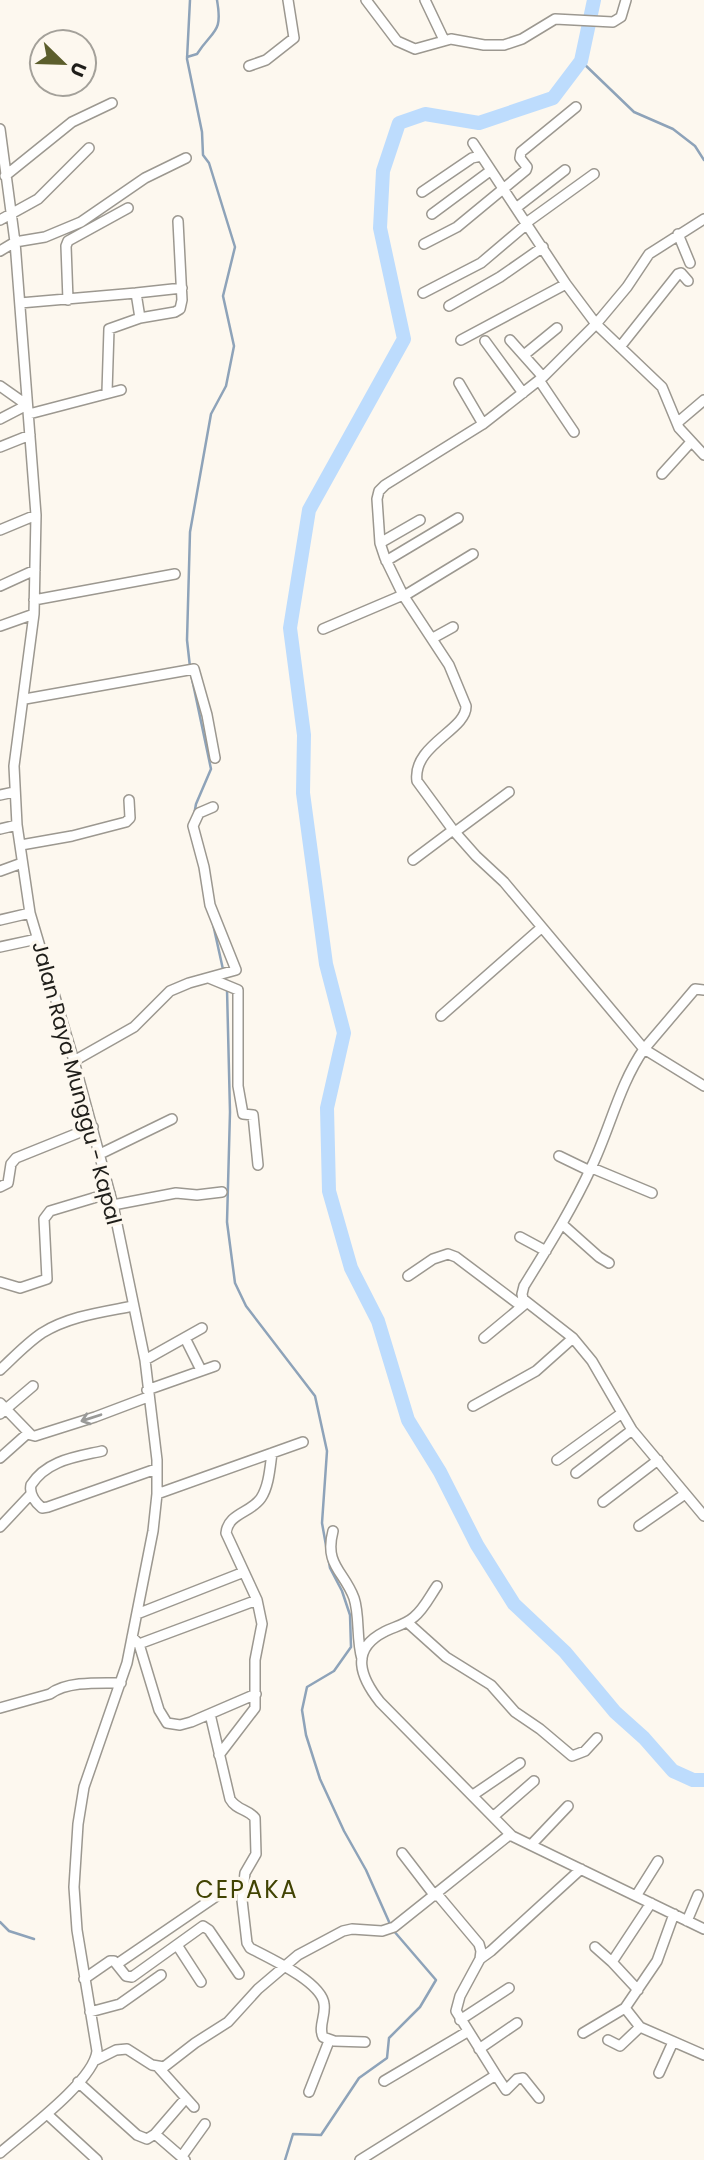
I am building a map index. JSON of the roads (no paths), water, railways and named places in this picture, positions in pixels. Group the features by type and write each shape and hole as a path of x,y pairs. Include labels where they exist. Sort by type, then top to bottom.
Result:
{"street":[{"path":"249,66 266,60 294,38 288,0"},
{"path":"366,0 393,37 407,47 421,49 444,40 461,39 484,45 504,46 522,39 555,19 613,22 621,17 626,0"},
{"path":"425,0 444,40"},
{"path":"3,171 72,122 112,103"},
{"path":"424,244 452,231 527,169 520,158 521,152 576,107"},
{"name":"Jalan Raya Munggu - Kapal","path":"0,129 3,171 15,242 36,515 34,614 25,699 14,766 17,825 30,913 113,1205 145,1360 156,1469 157,1494 135,1640 84,1787 78,1824 74,1887 77,1930 97,2051 96,2060"},
{"path":"473,143 566,284 596,324 662,387 677,423 704,456"},
{"path":"0,220 38,199 89,148"},
{"path":"422,192 472,158 481,156"},
{"path":"0,251 15,242 45,237 81,222 145,178 186,158"},
{"path":"516,208 565,170"},
{"path":"432,214 490,171"},
{"path":"423,293 481,263 526,223 594,174"},
{"path":"68,300 68,241 128,208"},
{"path":"704,219 649,254 627,287 596,324 541,379 483,424 381,488 377,499 380,543 386,561 404,595 449,665 464,699 466,712 423,757 416,776 420,786 454,831 504,882 644,1049 704,1086"},
{"path":"107,393 109,329 140,318 178,310 182,303 178,221"},
{"path":"678,234 690,263"},
{"path":"449,306 500,277 543,247"},
{"path":"620,347 678,274 681,273 688,281"},
{"path":"461,340 566,284"},
{"path":"20,303 182,288"},
{"path":"136,293 140,318"},
{"path":"524,355 557,328"},
{"path":"510,340 541,379 574,432"},
{"path":"485,341 523,393"},
{"path":"459,383 483,424"},
{"path":"0,386 28,410"},
{"path":"0,419 28,410 121,390"},
{"path":"677,423 704,400"},
{"path":"0,447 30,435"},
{"path":"663,474 691,442"},
{"path":"0,530 36,515"},
{"path":"386,561 458,518"},
{"path":"380,543 420,520"},
{"path":"323,629 404,595 473,554"},
{"path":"0,586 35,570"},
{"path":"34,600 175,574"},
{"path":"0,626 34,614"},
{"path":"433,638 453,627"},
{"path":"25,699 194,669 215,758"},
{"path":"0,795 14,792"},
{"path":"413,860 509,792"},
{"path":"20,845 72,836 127,822 130,818 129,800"},
{"path":"74,1061 134,1027 170,991 231,972 236,968 210,905 205,867 193,825 199,813 214,807"},
{"path":"0,830 17,825"},
{"path":"0,871 22,863"},
{"path":"0,920 30,913"},
{"path":"441,1016 541,928"},
{"path":"0,947 37,939"},
{"path":"212,977 238,990 238,1086 243,1114 253,1115 258,1165"},
{"path":"524,1305 524,1286 562,1224 591,1169 632,1066 695,989 704,990"},
{"path":"100,1154 173,1119"},
{"path":"0,1187 8,1183 11,1164 16,1158 93,1127"},
{"path":"559,1156 652,1193"},
{"path":"113,1205 176,1193 197,1195 222,1192"},
{"path":"0,1282 20,1288 45,1280 48,1273 43,1236 44,1219 50,1211 110,1193"},
{"path":"562,1224 609,1263"},
{"path":"520,1237 545,1251"},
{"path":"408,1276 433,1259 448,1254 456,1257 573,1338 592,1361 632,1430 685,1494 701,1504 704,1516"},
{"path":"484,1338 524,1305"},
{"path":"0,1370 28,1344 54,1326 98,1313 133,1307"},
{"path":"145,1360 202,1328"},
{"path":"185,1338 201,1370"},
{"path":"472,1406 536,1371 573,1338"},
{"path":"0,1458 30,1434 95,1417 215,1366"},
{"path":"30,1434 2,1409 33,1386"},
{"path":"557,1460 622,1413"},
{"path":"576,1473 632,1430"},
{"path":"157,1494 303,1442"},
{"path":"0,1527 31,1494 33,1481 54,1464 102,1451"},
{"path":"219,1755 253,1712 256,1694 255,1660 262,1624 257,1600 226,1533 227,1527 230,1520 254,1506 262,1497 272,1453"},
{"path":"603,1502 659,1460"},
{"path":"31,1494 39,1506 45,1508 156,1469"},
{"path":"639,1526 685,1494"},
{"path":"334,1531 330,1543 331,1556 354,1598 357,1642 362,1659"},
{"path":"137,1614 244,1572"},
{"path":"437,1586 417,1614 407,1622 378,1635 366,1648 361,1673 368,1687 512,1836 704,1929"},
{"path":"256,1694 180,1725 167,1723 159,1710 135,1640 257,1600"},
{"path":"407,1622 446,1657 491,1685 515,1712 572,1756 585,1751 597,1738"},
{"path":"0,1707 50,1694 56,1688 121,1683"},
{"path":"210,1714 230,1799 239,1809 249,1812 255,1818 256,1854 245,1873 242,1900 247,1943 250,1948 304,1979 323,1998 325,2008 321,2034 330,2041 365,2042"},
{"path":"473,1795 520,1763"},
{"path":"494,1816 534,1781"},
{"path":"531,1845 568,1806"},
{"path":"158,2067 169,2064 195,2043 224,2026 258,1989 298,1955 343,1931 382,1931 394,1927 503,1838 512,1836"},
{"path":"402,1853 479,1944 480,1959"},
{"path":"636,1896 658,1861"},
{"path":"539,2098 523,2078 517,2079 506,2090 460,2020 456,2011 457,2004 480,1959 581,1869"},
{"path":"117,1964 221,1893"},
{"path":"687,1921 698,1895"},
{"path":"612,1962 651,1903"},
{"path":"583,2032 625,2008 657,1961 674,1914"},
{"path":"84,1979 110,1961 117,1964 126,1976 132,1977 206,1926 239,1974"},
{"path":"177,1945 201,1982"},
{"path":"595,1947 638,1990"},
{"path":"90,2012 120,2004 161,1975"},
{"path":"460,2020 509,1988"},
{"path":"625,2008 640,2027 704,2055"},
{"path":"478,2049 517,2023"},
{"path":"608,2040 620,2046 640,2027"},
{"path":"384,2081 467,2032"},
{"path":"309,2092 330,2041"},
{"path":"659,2073 673,2042"},
{"path":"0,2153 47,2114 96,2060 116,2050 127,2049 158,2067 194,2107"},
{"path":"360,2160 496,2075"},
{"path":"78,2082 141,2137 150,2139 186,2098"},
{"path":"47,2114 97,2160"},
{"path":"155,2134 184,2158 205,2124"}],"waterway":[{"path":"190,0 187,59 202,132 203,155 209,163 235,247 223,296 234,346 226,386 211,414 190,532 187,640 190,667"},
{"path":"187,57 197,54 218,25 217,0"},
{"path":"594,0 581,61 553,98 479,123 425,114 399,123 383,171 380,228 404,339 309,510 290,628 304,735 303,793 326,964 344,1033 327,1108 329,1191 351,1268 378,1321 408,1420 440,1472 477,1545 514,1604 565,1652 615,1712 644,1738 673,1771 693,1780 704,1780"},
{"path":"581,61 634,112 673,129 695,146 704,160"},
{"path":"191,674 211,769 194,815"},
{"path":"213,924 226,983"},
{"path":"227,989 230,1112 227,1222 235,1283 246,1306 315,1396 327,1451 322,1523 330,1568 350,1615 351,1647 334,1671 307,1687 302,1710 306,1735 320,1779 390,1924"},
{"path":"0,1922 9,1931 34,1939"},
{"path":"285,2160 293,2134 321,2135 359,2078 387,2058 389,2038 420,2007 436,1980 393,1930"}],"district":[{"name":"CEPAKA","path":"247,1889"}]}
